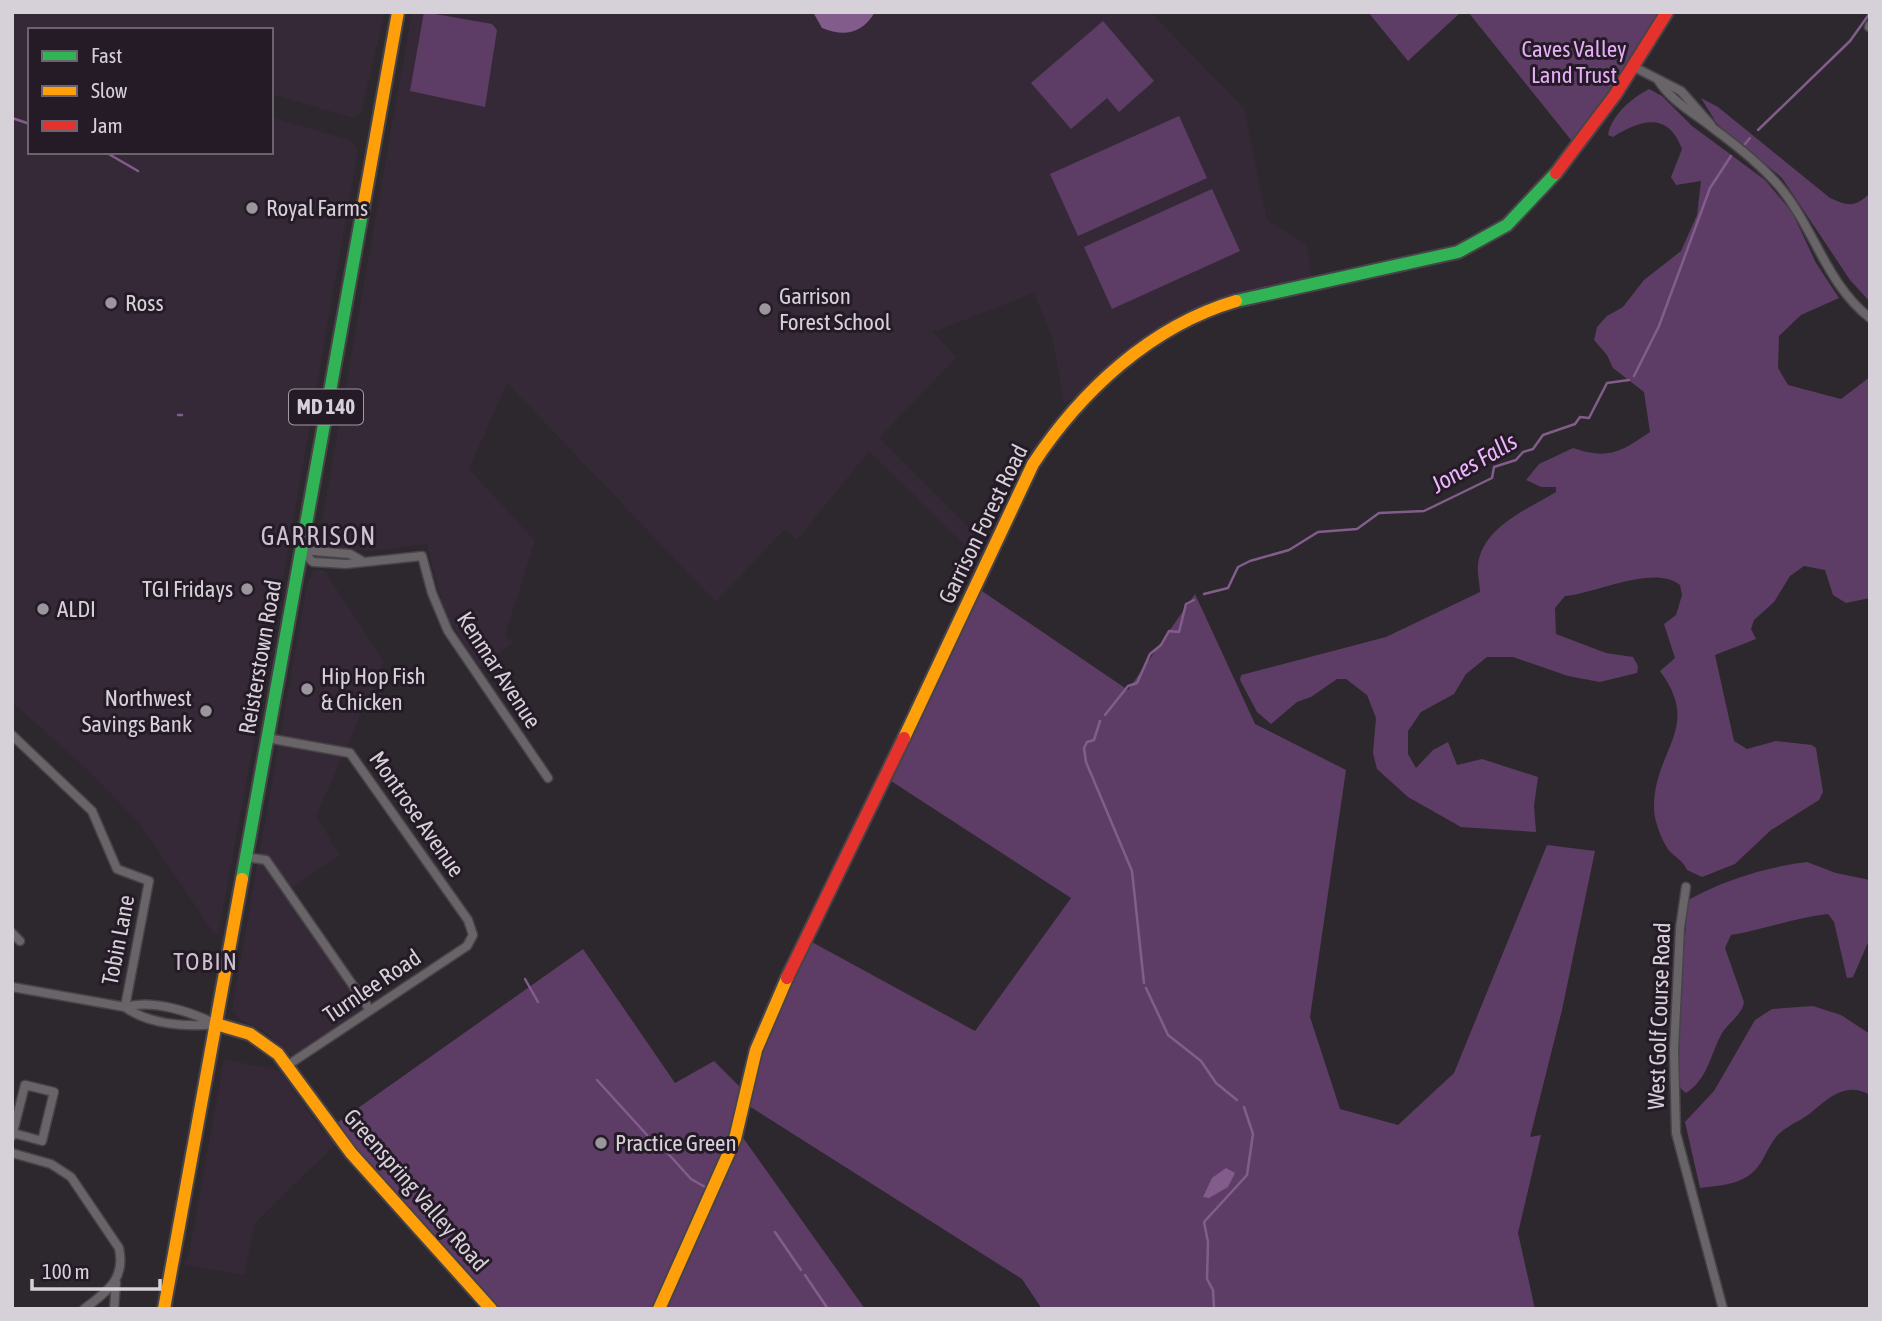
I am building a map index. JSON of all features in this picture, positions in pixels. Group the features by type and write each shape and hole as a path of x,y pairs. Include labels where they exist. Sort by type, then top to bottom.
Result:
{"main road":[{"name":"Reisterstown Road","path":"164,1309 398,12"},
{"name":"Garrison Forest Road","path":"659,1309 735,1139 756,1050 772,1009 918,710 1033,464 1054,432 1117,370 1160,335 1189,317 1246,298 1451,254 1486,239 1513,220 1538,195 1592,131 1667,12"},
{"name":"Greenspring Valley Road","path":"216,1024 242,1031 262,1041 288,1065 357,1161 461,1271 491,1309"}],"street":[{"path":"1634,67 1658,80 1683,109 1712,127 1777,184 1796,210 1832,275 1870,318"},
{"name":"Kenmar Avenue","path":"300,550 313,562 346,564 422,555 432,593 448,631 548,778"},
{"name":"Tobin Lane","path":"12,736 92,811 117,869 149,881 125,1007"},
{"name":"Montrose Avenue","path":"267,738 350,753 468,920 473,935"},
{"path":"245,857 266,860 370,1010"},
{"name":"West Golf Course Road","path":"1686,887 1680,928 1674,1050 1676,1133 1723,1309"},
{"path":"12,933 20,941"},
{"name":"Turnlee Road","path":"288,1065 467,946 473,935"},
{"name":"Greenspring Valley Road","path":"12,987 125,1007 138,1016 193,1026 216,1024"},
{"name":"Greenspring Valley Road","path":"125,1007 138,1003 195,1014 216,1024"},
{"path":"25,1085 54,1092 42,1141 13,1135 25,1085"},
{"path":"12,1153 62,1169 78,1185 119,1248 121,1261 114,1309"},
{"path":"83,1309 116,1283"}],"shaded area":[{"path":"12,12 385,12 361,112 354,118 273,95 273,28 28,28 28,154 273,154 273,118 352,141 358,150 283,579 277,579 264,656 262,698 218,935 213,932 141,825 88,770 12,702"},
{"name":"Garrison Forest School","path":"412,12 1150,12 1244,108 1267,220 1307,245 1312,279 1223,300 1085,393 1064,403 1053,340 1034,293 933,332 957,357 879,438 983,542 977,557 869,451 797,540 785,529 716,602 507,383 469,469 535,541 505,635 513,643 478,668 444,611 427,544 374,551 323,548 318,543"},
{"path":"813,12 875,12 864,25 845,33 822,28"},
{"path":"317,569 325,571 384,662 316,816 340,855 284,893 356,998 360,1009 295,1056 285,1052 266,1032 241,1020 232,1009 307,585 312,572"},
{"path":"224,1059 280,1071 322,1131 337,1143 255,1223 244,1275 183,1264 189,1254"},
{"path":"1226,1168 1235,1173 1228,1187 1209,1198 1203,1197 1212,1178"}],"green space":[{"path":"424,12 492,24 497,30 485,107 410,91"},
{"name":"Caves Valley Land Trust","path":"1368,12 1461,12 1408,61"},
{"name":"Caves Valley Land Trust","path":"1468,12 1663,12 1575,145"},
{"path":"1103,21 1154,81 1119,112 1107,98 1071,129 1031,83"},
{"path":"1649,89 1662,96 1692,126 1765,180 1792,212 1816,263 1839,298 1801,315 1779,336 1778,368 1788,385 1841,399 1870,377 1870,598 1846,603 1833,595 1825,570 1804,566 1790,576 1774,602 1754,620 1751,629 1756,639 1715,655 1734,741 1747,749 1776,741 1812,745 1816,748 1823,792 1819,800 1771,830 1735,864 1702,877 1687,870 1668,849 1654,813 1656,788 1677,724 1677,709 1672,691 1660,671 1675,658 1664,624 1676,615 1682,595 1680,585 1669,579 1641,578 1565,596 1555,608 1556,634 1606,653 1633,657 1638,666 1637,673 1600,682 1568,676 1513,657 1487,657 1466,674 1454,694 1421,712 1408,731 1408,754 1416,768 1433,750 1448,742 1457,765 1482,759 1538,777 1534,806 1536,832 1461,827 1408,797 1377,769 1373,753 1376,718 1367,695 1346,679 1337,679 1311,697 1297,702 1271,724 1257,712 1240,680 1241,675 1386,637 1480,592 1478,565 1488,540 1508,521 1556,492 1556,487 1541,487 1526,480 1539,464 1573,448 1585,452 1614,452 1631,445 1650,432 1644,392 1613,368 1607,355 1594,340 1597,327 1607,316 1623,307 1644,280 1681,251 1697,215 1701,181 1676,185 1671,177 1682,149 1669,129 1653,122 1634,126 1613,137 1608,135 1614,120 1624,107"},
{"path":"1701,98 1718,107 1830,198 1851,204 1870,193 1870,302 1850,280 1782,178 1717,124"},
{"path":"1179,116 1207,178 1078,236 1050,174"},
{"path":"1212,189 1240,251 1112,309 1084,247"},
{"path":"979,589 1128,690 1195,594 1255,724 1346,770 1310,1017 1340,1109 1398,1125 1454,1073 1547,845 1595,851 1562,1010 1530,1137 1541,1135 1518,1233 1535,1309 1042,1309 1022,1279 749,1106 741,1135 865,1309 497,1309 464,1267 401,1203 334,1125 583,949 675,1083 714,1061 749,1096 766,1033 810,941 975,1031 1071,898 888,779"},
{"path":"1807,862 1836,873 1870,880 1870,938 1853,977 1847,978 1834,922 1828,914 1731,935 1725,948 1744,1002 1743,1007 1722,1033 1699,1081 1686,1093 1680,1088 1677,1035 1688,900 1746,875"},
{"path":"1813,1006 1841,1015 1870,1034 1870,1095 1852,1090 1836,1094 1779,1134 1757,1168 1748,1176 1731,1183 1700,1188 1685,1122 1714,1091 1755,1020 1772,1009"}],"waterway":[{"name":"Jones Falls","path":"1758,130 1850,41 1870,13"},
{"path":"12,118 28,123"},
{"name":"Jones Falls","path":"1745,144 1750,138"},
{"path":"109,154 138,171"},
{"name":"Jones Falls","path":"1634,376 1659,326 1710,188 1731,156"},
{"name":"Jones Falls","path":"1204,594 1228,588 1238,567 1289,550 1318,532 1357,529 1379,513 1424,511 1492,478 1494,467 1516,460 1523,452 1533,449 1543,435 1575,424 1580,417 1589,418 1607,383 1629,380"},
{"name":"Jones Falls","path":"1105,715 1128,686 1137,683 1150,654 1161,645 1169,631 1179,632 1186,604 1194,600"},
{"name":"Jones Falls","path":"1100,721 1094,740 1087,742 1084,748 1086,762 1132,871 1144,983"},
{"path":"525,979 538,1002"},
{"name":"Jones Falls","path":"1146,988 1168,1035 1201,1061 1216,1083 1237,1100"},
{"path":"597,1080 647,1135"},
{"name":"Jones Falls","path":"1214,1309 1213,1290 1207,1279 1208,1242 1204,1222 1247,1175 1253,1134 1244,1107"},
{"path":"655,1139 691,1179 705,1187"},
{"path":"775,1232 801,1270"},
{"path":"805,1275 828,1309"}],"traffic: fast":[{"path":"1236,301 1458,252 1507,225 1556,173"},
{"path":"242,879 362,214"}],"traffic: slow":[{"path":"362,214 398,12"},
{"path":"904,738 1033,464 1052,437 1096,387 1147,344 1205,312 1236,301"},
{"path":"164,1309 242,879"},
{"path":"659,1309 735,1139 756,1050 787,978"},
{"path":"216,1024 250,1034 278,1054 351,1153 491,1309"}],"traffic: jam":[{"path":"1556,173 1615,95 1667,12"},
{"path":"787,978 904,738"}],"place":[{"name":"Royal Farms","path":"252,208"},
{"name":"Ross","path":"111,303"},
{"name":"Garrison Forest School","path":"765,309"},
{"name":"TGI Fridays","path":"247,589"},
{"name":"ALDI","path":"43,609"},
{"name":"Hip Hop Fish & Chicken","path":"307,689"},
{"name":"Northwest Savings Bank","path":"206,711"},
{"name":"Practice Green","path":"601,1143"}],"district":[{"name":"GARRISON","path":"319,536"},
{"name":"TOBIN","path":"206,962"}]}
